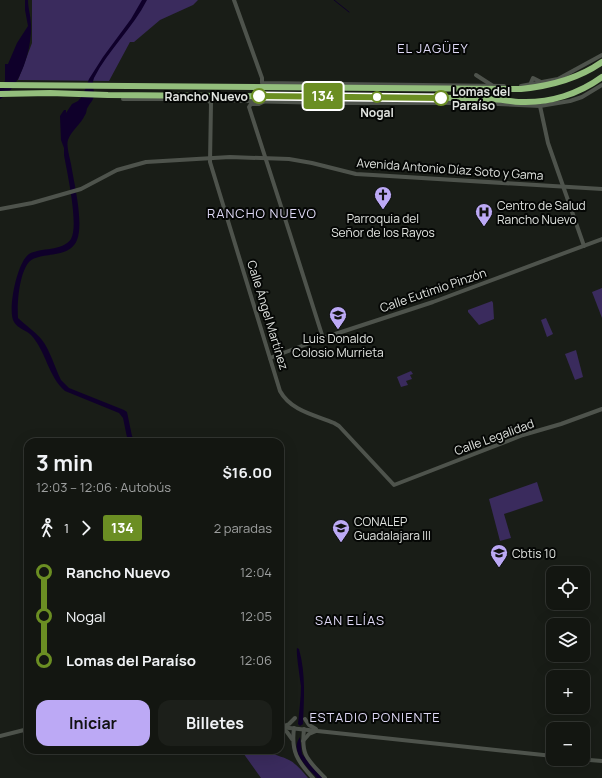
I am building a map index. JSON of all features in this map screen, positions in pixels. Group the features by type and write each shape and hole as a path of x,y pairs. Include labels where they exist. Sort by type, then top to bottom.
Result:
{"highway":[{"path":"0,85 521,89 550,85 563,81 584,73 602,62"},
{"path":"512,104 541,101 568,95 581,91 602,77"},
{"path":"134,85 164,82 262,80"},
{"path":"0,94 466,98 520,102 537,106"},
{"path":"105,95 123,99"},
{"path":"147,99 156,95"},
{"path":"156,95 164,99"}],"street":[{"path":"234,0 262,80 284,83 521,86 558,79 602,55"},
{"path":"476,75 493,86"},
{"path":"284,78 284,83"},
{"path":"346,84 357,88"},
{"path":"123,99 512,104 537,106 570,101 582,97 602,85"},
{"name":"Calle Ángel Martínez","path":"207,99 210,103 210,162 280,391 288,401 300,410 339,426 394,485"},
{"path":"264,101 259,104 251,104 248,106 266,158 322,338"},
{"path":"537,106 548,143 584,246"},
{"name":"Avenida Antonio Díaz Soto y Gama","path":"0,209 32,203 81,189 117,170 146,162 210,158 266,158 305,161 356,174 602,189"},
{"name":"Calle Eutimio Pinzón","path":"270,358 322,338 433,302 602,239"},
{"name":"Calle Legalidad","path":"394,485 523,435 561,424 602,409"},
{"path":"284,726 289,724 294,718"},
{"path":"305,719 311,726 320,731"},
{"path":"284,727 546,755"},
{"path":"294,728 293,739 297,758 301,766 313,778"},
{"path":"304,729 303,741 305,754 310,762 325,778"},
{"path":"0,736 24,730"},
{"path":"284,730 293,739"},
{"path":"303,741 309,734 320,731"},
{"path":"590,760 602,761"}],"shaded area":[{"path":"25,0 28,0 31,19 30,45 24,66 14,86 0,99 0,87 5,81 5,64 8,64 17,43 28,26"},
{"path":"32,0 198,0 193,5 160,20 134,42 130,42 109,81 18,80 32,43"},
{"path":"142,0 147,0 135,20 106,58 94,78 93,99 83,118 68,140 79,213 79,232 77,240 68,250 61,253 40,257 29,262 21,281 18,305 18,318 45,344 61,380 69,388 127,412 133,438 127,438 123,418 119,413 65,391 59,385 36,341 31,335 14,322 12,308 14,287 17,276 21,266 29,254 62,246 71,239 73,232 73,211 64,148 61,140 60,116 64,110 66,110 66,113 72,104 78,101 83,95 89,79 131,19"},
{"path":"602,288 602,318 592,292"},
{"path":"492,301 494,319 479,325 468,310"},
{"path":"546,318 553,334 547,337 541,320"},
{"path":"576,350 583,377 575,380 565,354"},
{"path":"411,371 413,374 410,375 412,379 406,381 408,385 401,387 397,377"},
{"path":"537,482 543,501 504,514 511,538 500,541 489,499"},
{"path":"297,648 299,649 303,668 304,686 303,724 300,726 298,724 301,686"},
{"path":"300,737 302,754 323,778 317,778 305,765 298,754 297,743"},
{"path":"244,754 273,754 294,764 308,778 261,778"}],"waterway":[{"path":"334,0 349,12"}],"bus line":[{"name":"134","path":"259,96 441,98"}],"place":[{"name":"Rancho Nuevo","path":"259,96"},
{"name":"Nogal","path":"377,97"},
{"name":"Lomas del Paraíso","path":"441,98"},
{"name":"Parroquia del Señor de los Rayos","path":"383,210"},
{"name":"Centro de Salud Rancho Nuevo","path":"484,227"},
{"name":"Luis Donaldo Colosio Murrieta","path":"338,330"},
{"name":"CONALEP Guadalajara III","path":"341,543"},
{"name":"Cbtis 10","path":"499,568"}],"district":[{"name":"EL JAGÜEY","path":"433,48"},
{"name":"RANCHO NUEVO","path":"262,213"},
{"name":"SAN ELÍAS","path":"350,620"},
{"name":"ESTADIO PONIENTE","path":"375,717"}]}
